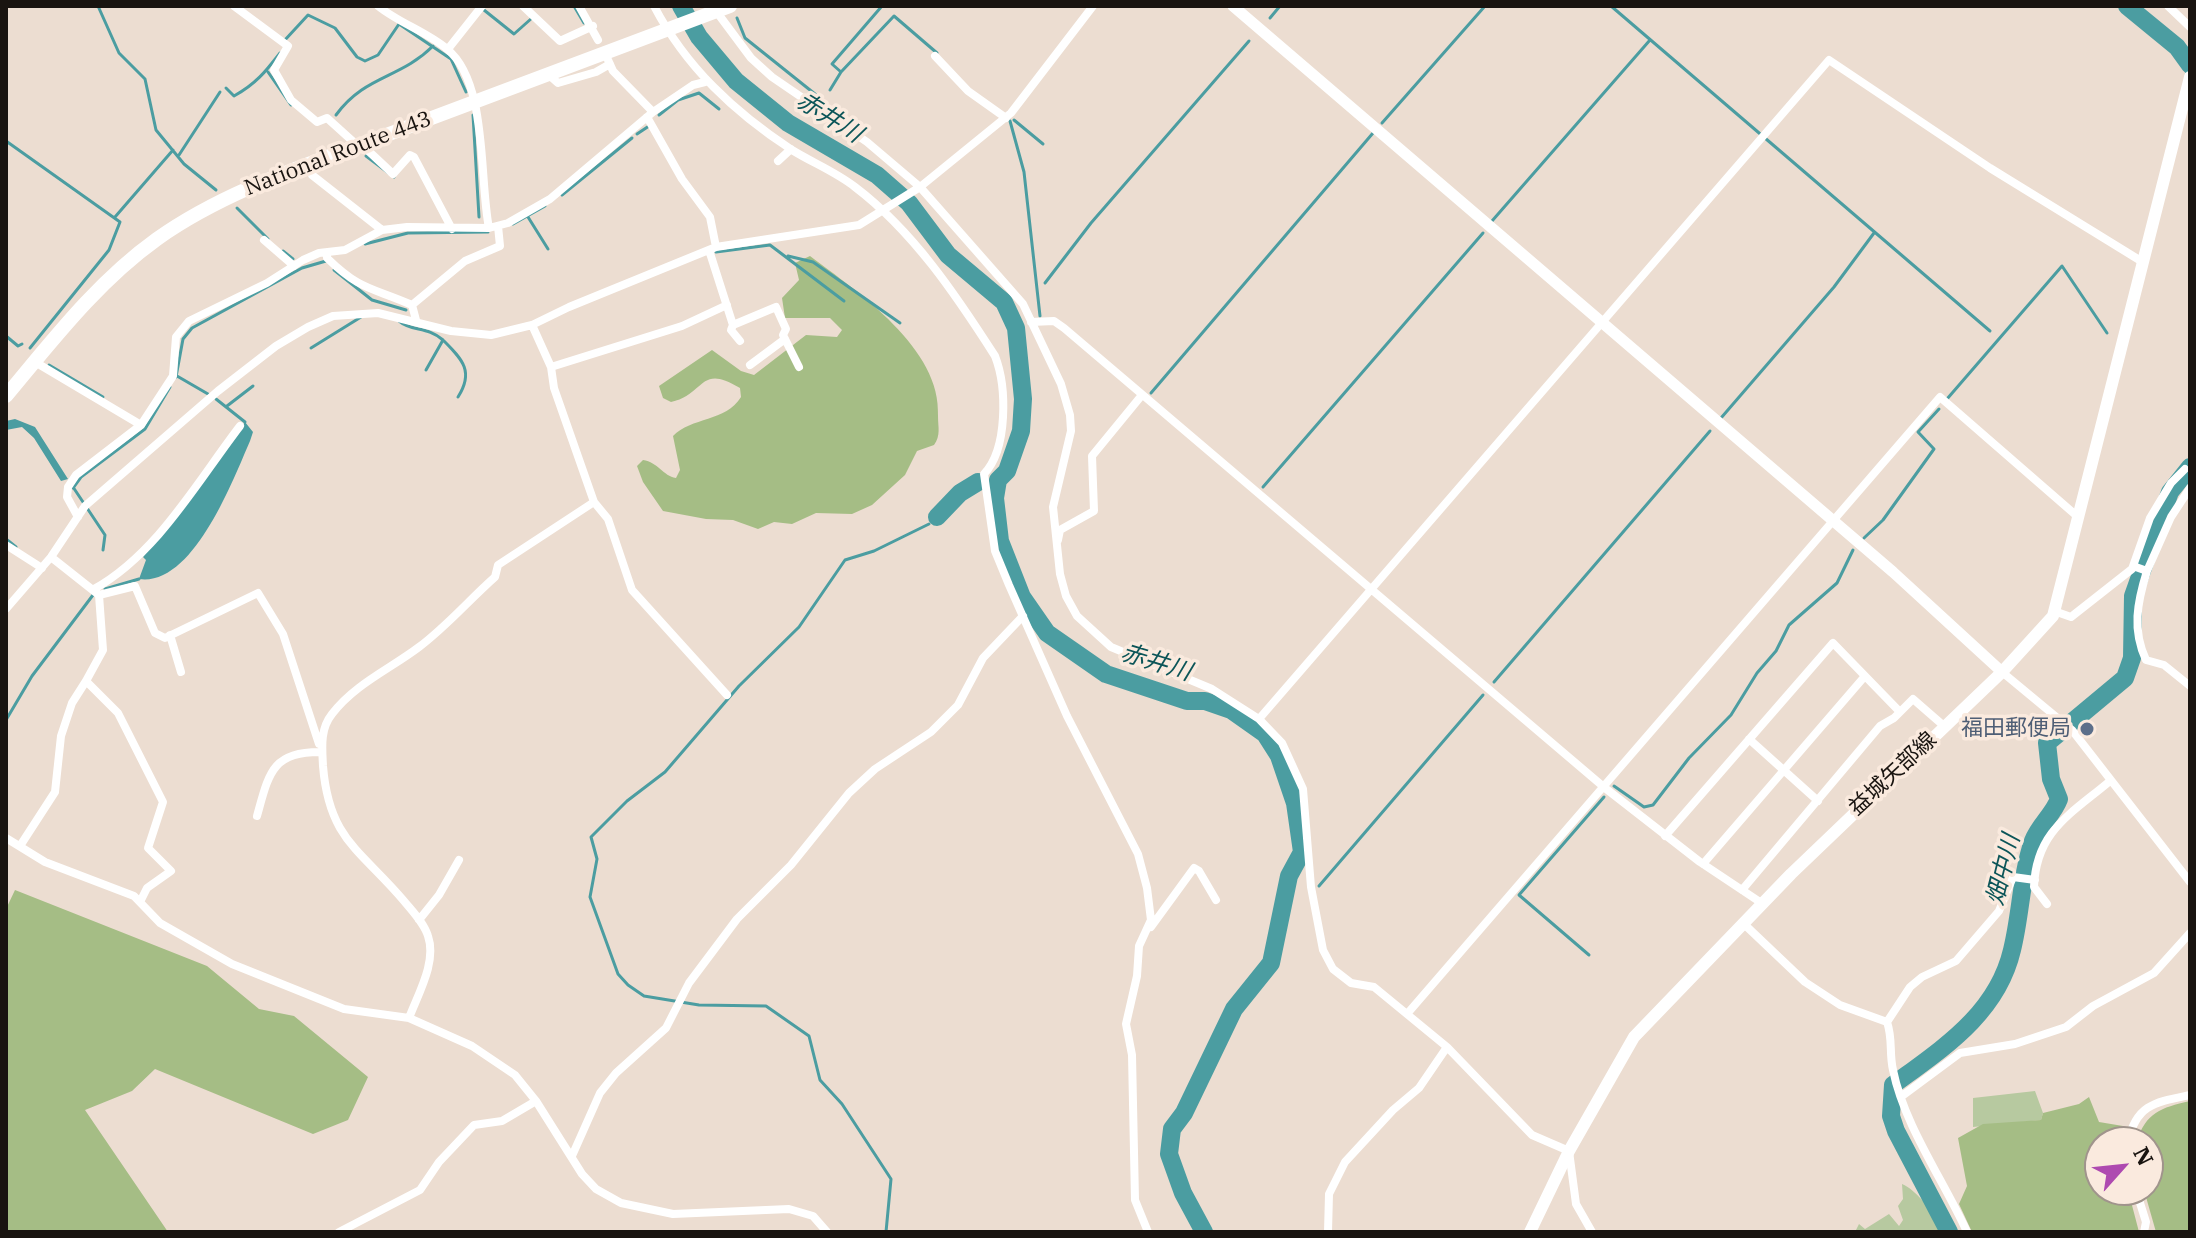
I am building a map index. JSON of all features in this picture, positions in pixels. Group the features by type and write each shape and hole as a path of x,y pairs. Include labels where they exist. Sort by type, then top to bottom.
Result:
{"highway":[{"name":"National Route 443","path":"6,396 86,302 156,239 218,202 360,145 723,9"}],"main road":[{"name":"益城矢部線","path":"1530,1232 1569,1151 1634,1037 1763,904 2042,632 2054,611 2141,261 2185,123 2184,102 2190,77"}],"street":[{"path":"234,6 288,46 274,70 291,100 317,122 327,118 333,122 393,174 410,155 414,157 452,229"},
{"path":"378,6 448,49 465,75 474,102 484,154 482,193 500,246 465,261 412,305"},
{"path":"448,49 482,6"},
{"path":"523,6 560,41 593,26"},
{"path":"579,6 593,26 598,40"},
{"path":"654,6 667,30 705,82 791,149 886,209 979,330 1000,368 1000,447 995,463 984,474 995,551 1067,716 1138,854 1151,920 1146,934"},
{"path":"6,609 51,557 85,506 218,391 276,346 308,327 333,316 365,313 416,320 451,331 491,335 532,325 712,249 844,229 886,209 918,188 1006,118 1093,6"},
{"path":"1233,6 1835,522 2002,672 2059,716 2190,882"},
{"path":"2168,6 2190,27"},
{"path":"723,9 751,58 772,77 867,142 918,188 1023,304 1061,384 1070,415 1071,431 1053,507 1056,547 1066,596 1077,616 1101,640 1127,655 1212,689 1259,719 1282,743 1303,789 1311,887 1323,950 1333,969 1351,983 1374,987 1447,1047 1532,1135 1569,1151 1576,1204 1592,1232"},
{"path":"935,56 968,91 1006,118"},
{"path":"1259,719 1373,591 1829,60 1978,161 2141,261"},
{"path":"549,75 558,83 566,83 609,62 650,115 682,179 710,217 712,249 733,325 731,330 740,341"},
{"path":"78,517 67,497 68,487 76,475 141,425 173,376 176,337 189,321 319,253 345,250 382,230 494,227 550,199 650,115 693,85 705,82"},
{"path":"778,161 791,149"},
{"path":"308,165 312,175 382,230"},
{"path":"264,240 294,266"},
{"path":"327,253 327,258 358,285 412,305"},
{"path":"412,305 416,320"},
{"path":"551,367 682,326 727,305"},
{"path":"733,325 776,307 786,329 785,339 799,367"},
{"path":"1031,322 1054,321 1263,494 1605,788 1703,864 1763,904"},
{"path":"532,325 551,367 554,388 594,502 608,519 632,590 727,695"},
{"path":"750,365 785,339"},
{"path":"35,362 141,425"},
{"path":"1056,547 1060,530 1094,511 1092,456 1142,395"},
{"path":"1407,1014 1940,397 2078,517"},
{"path":"96,592 142,554 240,426"},
{"path":"2054,611 2071,617 2104,594 2134,566 2150,518 2171,483 2185,469"},
{"path":"2190,488 2171,517 2146,571 2136,618 2140,647 2146,660 2164,665 2190,686"},
{"path":"322,752 327,723 352,692 419,647 495,577 498,565 594,502"},
{"path":"6,545 42,568"},
{"path":"20,846 55,792 61,736 72,703 103,650 96,592 51,557"},
{"path":"2134,566 2146,571"},
{"path":"96,592 135,586 155,633 165,638 258,593 283,634 322,752 334,822 354,852 385,879 419,920 428,936 430,952 409,1018"},
{"path":"572,1156 600,1093 616,1073 657,1039 680,997 737,919 791,865 825,818 875,769 931,732 958,705 983,658 1023,616"},
{"path":"170,635 181,672"},
{"path":"1665,836 1833,643 1900,712"},
{"path":"1703,864 1865,676"},
{"path":"86,681 118,713 163,802 148,848 171,871 147,888 140,902"},
{"path":"1742,890 1818,801 1859,747 1913,699 1944,726"},
{"path":"1749,739 1818,801"},
{"path":"257,816 267,778 278,763 298,751 322,752"},
{"path":"2047,904 2034,887 2033,880 2048,833 2110,781"},
{"path":"6,838 45,862 134,896 160,923 232,964 344,1009 409,1018 450,1034 502,1065 536,1101 596,1189 621,1203 673,1214 789,1209 813,1216 827,1232"},
{"path":"419,920 439,895 459,860"},
{"path":"1148,1232 1135,1200 1132,1055 1126,1024 1137,976 1139,946 1194,868 1216,900"},
{"path":"1887,1022 1910,987 1922,977 1956,961 1999,911 2009,882 2020,876 2033,880"},
{"path":"1744,924 1805,982 1840,1005 1887,1022 1894,1040 1895,1076 1967,1232"},
{"path":"1902,1094 1960,1053 2015,1044 2066,1027 2093,1006 2154,973 2190,933"},
{"path":"1328,1232 1329,1194 1345,1162 1393,1110 1419,1088 1447,1047"},
{"path":"2133,1126 2136,1116 2150,1106 2190,1095"},
{"path":"339,1232 420,1190 439,1162 474,1125 502,1121 536,1101"},
{"path":"2141,1206 2146,1222 2144,1232"}],"green space":[{"path":"810,256 873,305 912,345 936,391 939,431 934,445 917,451 905,475 872,505 852,514 816,513 792,524 774,522 758,529 733,520 706,519 663,511 643,482 637,466 643,460 648,461 676,478 680,470 673,436 689,425 727,411 741,397 740,388 717,379 709,379 691,393 671,402 663,398 659,386 712,350 741,371 754,375 806,335 837,337 842,330 830,318 785,318 782,298 799,280 795,263"},
{"path":"15,890 207,966 259,1009 294,1016 368,1077 348,1120 313,1134 155,1069 132,1091 85,1110 168,1232 6,1232 6,909"},
{"path":"2035,1091 2043,1113 2041,1120 1973,1127 1973,1098"},
{"path":"2089,1097 2099,1122 2123,1126 2084,1126 2084,1206 2132,1206 2139,1232 1972,1232 1959,1204 1967,1186 1958,1138 1983,1124 2041,1120 2043,1113 2079,1104"},
{"path":"2190,1101 2190,1232 2156,1232 2149,1206 2164,1206 2164,1126 2144,1126 2156,1113"},
{"path":"1902,1184 1920,1198 1946,1232 1855,1232 1859,1224 1865,1229 1889,1214 1899,1226 1903,1220 1898,1206 1903,1199"}],"water":[{"path":"15,419 35,427 68,479 61,481 34,438 22,427 6,430 6,421"},
{"path":"245,422 253,432 250,441 208,528 177,566 159,577 139,579 146,560 143,557"}],"waterway":[{"path":"98,6 119,53 145,79 156,130 184,164 216,190"},
{"path":"574,6 584,23"},
{"name":"赤井川","path":"681,6 699,37 736,81 788,123 877,175 909,203 948,255 1004,302 1016,328 1023,399 1021,431 1007,471 998,480 995,498 1000,541 1022,597 1047,633 1106,674 1187,701 1205,701 1231,710 1265,734 1279,756 1295,803 1302,852 1289,876 1271,963 1234,1009 1184,1113 1172,1129 1169,1154 1183,1193 1204,1232"},
{"path":"830,90 841,72 832,64 882,6"},
{"path":"1270,18 1280,6"},
{"path":"1382,123 1485,6"},
{"path":"1611,6 1990,331"},
{"path":"2127,6 2177,47 2190,65"},
{"path":"484,10 514,34 532,18"},
{"path":"284,41 308,15 335,28 357,57 365,61 378,55 399,24"},
{"path":"841,72 894,16 937,53"},
{"path":"737,18 745,38 820,98"},
{"path":"399,24 451,59 466,92"},
{"path":"1492,221 1650,40"},
{"path":"1045,283 1091,223 1249,41"},
{"path":"336,115 359,92 421,57 433,46"},
{"path":"226,88 234,96 242,91 260,77 280,53"},
{"path":"268,72 291,105"},
{"path":"179,155 220,92"},
{"path":"659,115 678,100 699,93 719,109"},
{"path":"473,115 479,217"},
{"path":"1014,120 1043,144"},
{"path":"1010,121 1024,172 1040,316"},
{"path":"637,134 649,126"},
{"path":"1151,393 1373,133"},
{"path":"562,195 632,138"},
{"path":"6,141 120,222 109,250 30,348"},
{"path":"115,217 173,150"},
{"path":"366,156 394,177"},
{"path":"513,224 545,206"},
{"path":"237,208 268,239"},
{"path":"528,217 548,249"},
{"path":"365,244 408,233 488,232"},
{"path":"1263,487 1483,233"},
{"path":"1721,418 1834,287 1874,233"},
{"path":"716,252 770,245 844,301"},
{"path":"283,251 293,259"},
{"path":"788,256 813,262 900,323"},
{"path":"176,377 183,339 192,328 302,268 326,261"},
{"path":"1947,399 2062,266 2107,333"},
{"path":"334,270 372,300 406,310"},
{"path":"311,348 361,317"},
{"path":"399,321 443,340 426,370"},
{"path":"6,336 18,346 22,344"},
{"path":"444,341 461,360 466,373 458,397"},
{"path":"49,365 103,397"},
{"path":"177,376 208,394"},
{"path":"227,406 253,386"},
{"path":"73,488 81,477 145,429 170,387"},
{"path":"216,399 245,422"},
{"path":"1864,538 1883,520 1934,449 1918,432 1939,409"},
{"path":"1494,682 1710,431"},
{"name":"畑中川","path":"1949,1232 1896,1131 1891,1116 1893,1085 1966,1028 1994,993 2005,973 2033,841 2059,799 2051,779 2047,743 2125,678 2132,658 2133,596 2170,492 2190,467"},
{"path":"937,517 960,493 978,482"},
{"path":"73,487 105,535 103,550"},
{"path":"886,1232 891,1179 842,1104 820,1080 809,1036 766,1006 699,1005 644,996 618,974 590,897 597,859 591,837 627,801 665,772 739,686 799,627 845,560 874,551 929,524"},
{"path":"6,539 16,547"},
{"path":"1614,786 1644,807 1653,805 1689,758 1731,715 1757,673 1776,651 1789,625 1837,583 1853,550"},
{"path":"105,589 139,579"},
{"path":"6,720 32,676 93,595"},
{"path":"1319,886 1483,695"},
{"path":"1589,955 1519,895 1604,797"}],"place":[{"name":"福田郵便局","path":"2087,729"}]}
